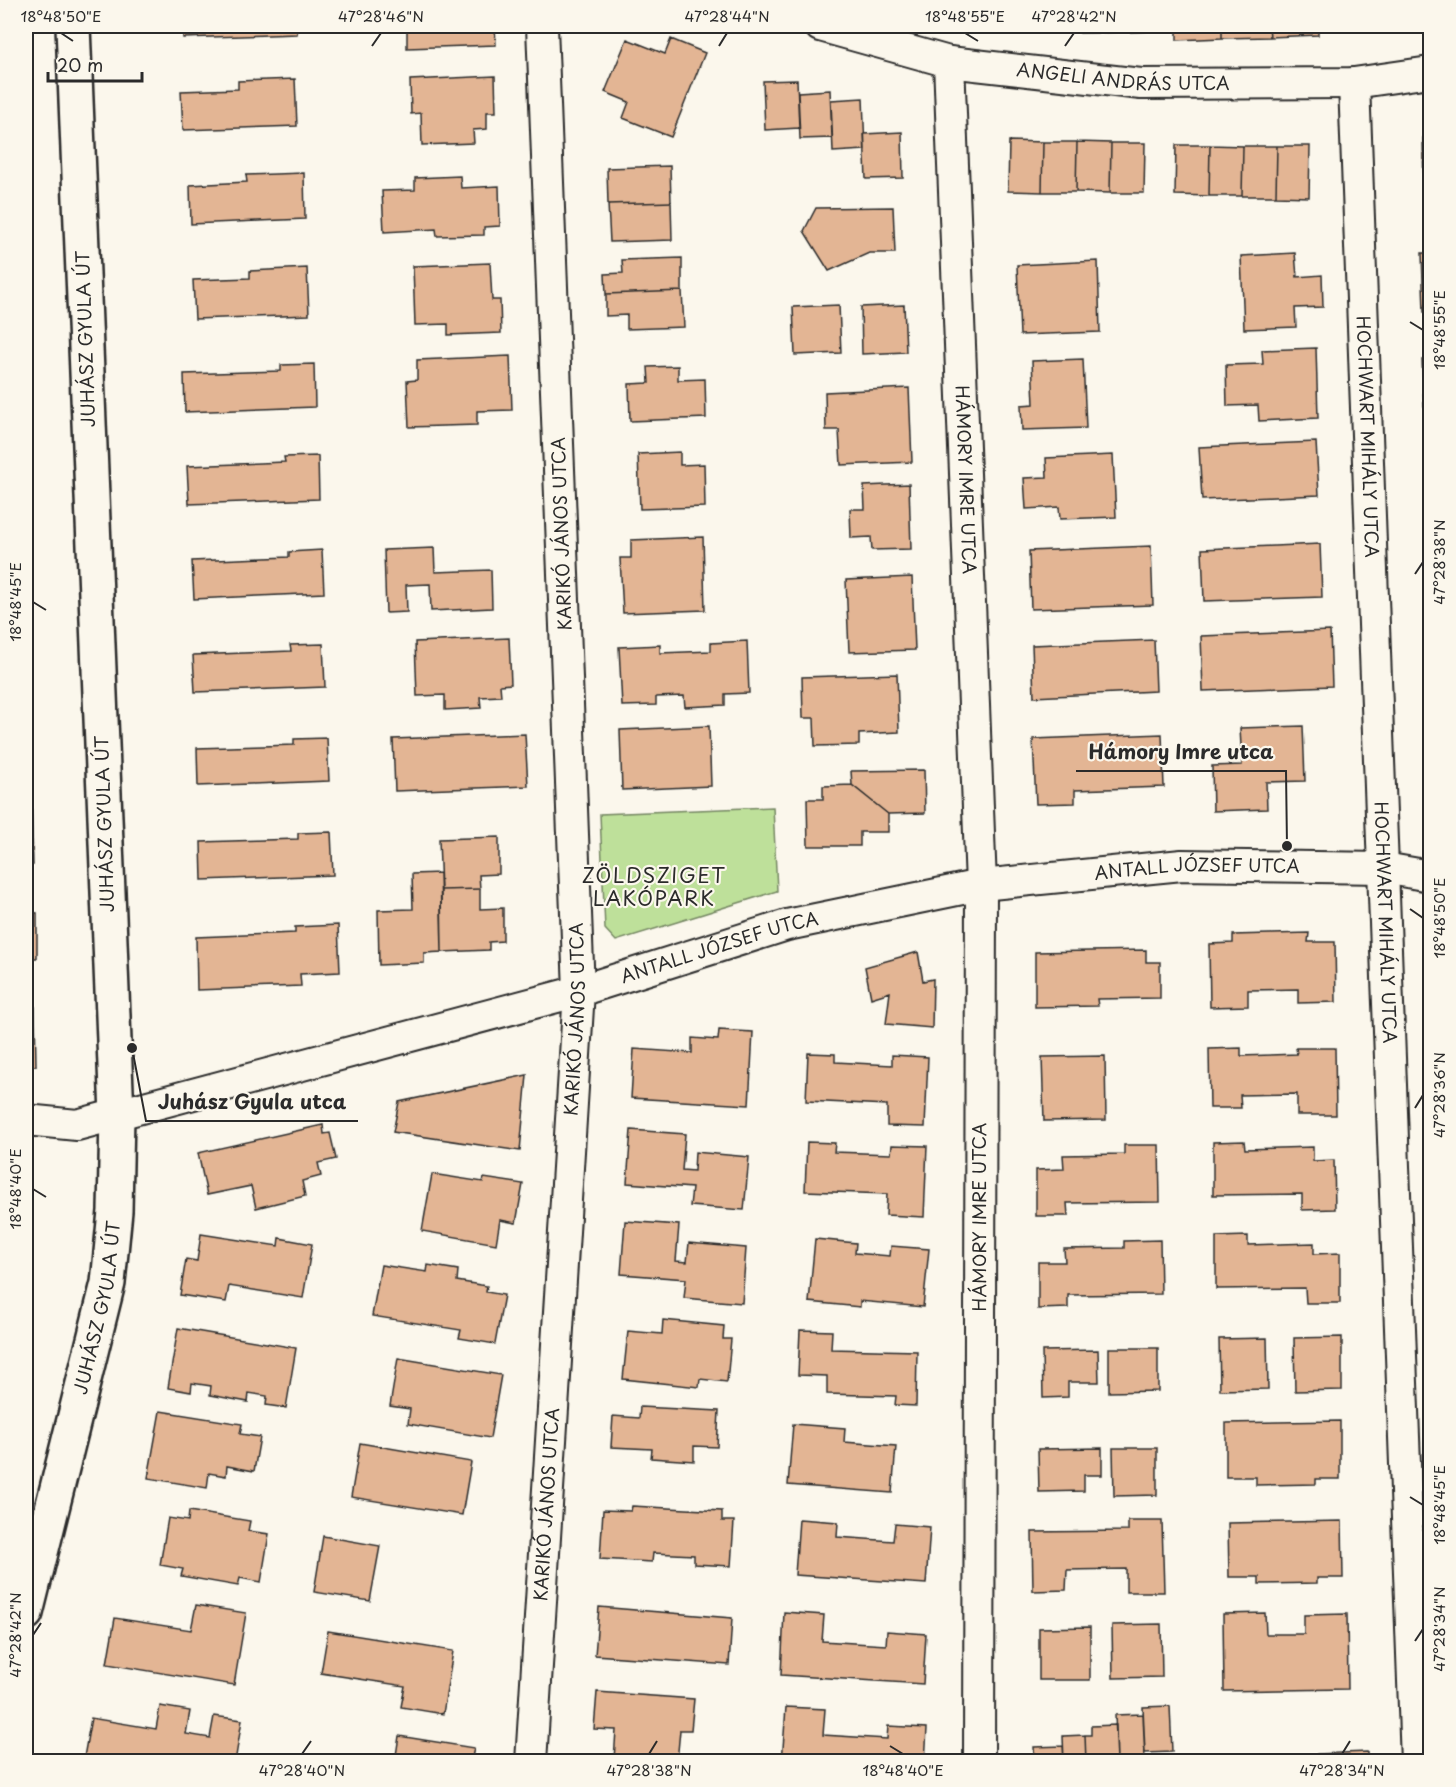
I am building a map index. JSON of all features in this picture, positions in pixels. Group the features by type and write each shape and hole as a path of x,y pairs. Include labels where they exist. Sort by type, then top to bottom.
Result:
{"street":[{"name":"JUHÁSZ GYULA ÚT","path":"26,1613 108,1283 115,1211 117,1114 73,26"},
{"name":"KARIKÓ JÁNOS UTCA","path":"531,1761 579,991 542,26"},
{"name":"ANGELI ANDRÁS UTCA","path":"820,26 949,62 1141,84 1354,83 1431,72"},
{"name":"HÁMORY IMRE UTCA","path":"949,62 981,885 980,1761"},
{"name":"HOCHWART MIHÁLY UTCA","path":"1354,83 1416,1761"},
{"name":"ANTALL JÓZSEF UTCA","path":"26,1120 77,1125 579,991 787,925 981,885 1182,865 1384,868 1431,876"}],"green space":[{"path":"773,807 777,891 616,941 605,929 600,814"}],"building":[{"path":"182,26 297,26 297,34 183,38"},
{"path":"407,26 495,26 496,45 407,48"},
{"path":"1080,26 1131,26 1131,32 1080,33"},
{"path":"1131,26 1177,26 1177,30 1131,32"},
{"path":"1177,26 1222,26 1222,38 1177,40"},
{"path":"1222,26 1269,26 1270,37 1222,38"},
{"path":"1269,26 1318,26 1318,35 1270,37"},
{"path":"1318,26 1374,26 1374,27 1318,29"},
{"path":"627,39 665,54 671,39 705,53 671,137 623,118 629,102 605,92"},
{"path":"495,76 496,112 487,112 487,129 473,130 474,143 422,145 421,113 411,114 410,80"},
{"path":"295,79 297,126 183,130 181,91 238,89 238,81"},
{"path":"797,80 799,128 765,130 763,81"},
{"path":"830,90 832,138 800,139 798,92"},
{"path":"863,98 865,150 833,152 831,100"},
{"path":"902,132 903,178 866,179 864,134"},
{"path":"1423,138 1430,138 1430,194 1424,194"},
{"path":"1009,141 1043,142 1042,192 1008,191"},
{"path":"1043,142 1077,142 1076,192 1042,192"},
{"path":"1077,142 1111,143 1110,193 1076,192"},
{"path":"1111,143 1145,143 1144,193 1110,193"},
{"path":"1176,145 1210,145 1209,196 1175,195"},
{"path":"1210,145 1243,146 1242,196 1209,196"},
{"path":"1243,146 1277,146 1276,196 1242,196"},
{"path":"1277,146 1310,146 1309,197 1276,196"},
{"path":"670,166 671,202 608,204 607,168"},
{"path":"304,173 305,219 191,224 190,185 247,182 246,175"},
{"path":"460,176 461,188 499,186 500,226 484,227 484,235 437,236 436,229 384,232 382,191 415,190 415,178"},
{"path":"671,202 672,240 610,242 608,204"},
{"path":"893,207 895,253 869,253 829,271 804,231 816,208"},
{"path":"1295,253 1297,277 1322,275 1323,307 1295,308 1296,327 1244,329 1241,256"},
{"path":"1422,253 1430,253 1430,312 1424,312"},
{"path":"682,258 682,291 606,294 605,274 623,273 622,260"},
{"path":"1098,261 1100,332 1020,335 1017,265"},
{"path":"490,263 492,300 500,300 501,333 448,335 448,324 415,325 413,266"},
{"path":"307,268 309,315 195,319 193,280 250,278 250,271"},
{"path":"682,291 684,327 627,329 627,315 606,316 606,294"},
{"path":"839,305 841,353 795,355 793,307"},
{"path":"904,305 906,352 862,354 861,307"},
{"path":"1316,348 1318,418 1259,421 1258,405 1227,406 1226,365 1263,364 1262,350"},
{"path":"510,356 512,410 477,411 477,425 409,427 407,381 417,380 417,360"},
{"path":"1083,359 1086,428 1022,430 1021,405 1034,404 1032,361"},
{"path":"1430,359 1430,406 1424,406 1422,360"},
{"path":"314,364 315,407 185,412 184,374 281,371 281,365"},
{"path":"678,366 678,380 705,379 706,418 630,421 629,384 649,383 648,367"},
{"path":"909,388 912,462 841,465 839,430 826,430 825,392"},
{"path":"1316,442 1319,495 1202,500 1199,447"},
{"path":"680,452 680,465 704,464 705,507 640,509 638,454"},
{"path":"1113,455 1116,517 1060,519 1059,507 1026,509 1024,478 1047,477 1046,458"},
{"path":"318,456 319,499 189,504 187,466 285,462 284,457"},
{"path":"909,484 911,549 872,550 871,537 851,538 850,509 865,509 864,486"},
{"path":"26,530 29,530 30,567 26,567"},
{"path":"703,537 705,610 623,613 620,558 631,558 631,540"},
{"path":"1320,544 1322,597 1204,601 1202,549"},
{"path":"1151,546 1153,605 1031,609 1029,551"},
{"path":"434,548 435,572 491,570 492,608 431,611 430,584 406,585 407,612 386,613 384,550"},
{"path":"322,550 324,593 194,599 192,561 289,557 289,552"},
{"path":"912,577 915,650 849,652 846,580"},
{"path":"26,612 27,674 26,674"},
{"path":"1330,631 1332,686 1203,691 1201,636"},
{"path":"509,638 511,684 500,685 501,696 480,697 481,708 445,710 445,695 417,696 415,642"},
{"path":"1154,640 1156,691 1034,697 1032,645"},
{"path":"747,641 749,693 725,694 725,705 685,707 684,696 656,697 656,705 622,706 619,647 660,645 660,653 711,651 711,643"},
{"path":"323,644 325,687 195,692 193,655 291,651 290,645"},
{"path":"897,674 899,732 859,734 859,745 815,746 814,718 803,718 802,677"},
{"path":"709,726 711,786 622,790 620,730"},
{"path":"1303,726 1305,781 1266,782 1267,809 1213,811 1212,766 1242,765 1240,728"},
{"path":"26,727 28,727 30,766 26,766"},
{"path":"525,734 528,786 395,791 393,739"},
{"path":"1162,734 1164,787 1075,790 1075,803 1036,804 1033,739"},
{"path":"327,738 329,781 198,786 197,748 294,745 294,739"},
{"path":"924,770 925,813 888,814 852,785 851,771"},
{"path":"852,785 888,814 888,832 860,832 860,846 808,846 807,799 823,799 823,786"},
{"path":"26,793 31,793 33,865 26,865"},
{"path":"331,832 333,875 202,880 201,842 298,839 298,833"},
{"path":"499,837 499,874 479,875 480,889 441,890 439,839"},
{"path":"440,873 442,952 424,953 424,963 379,965 378,910 413,909 412,874"},
{"path":"480,889 480,909 503,908 503,941 489,942 489,950 442,952 441,890"},
{"path":"26,912 37,913 37,958 26,958"},
{"path":"338,925 340,972 300,974 301,986 197,990 196,937 295,933 295,927"},
{"path":"1309,933 1308,942 1335,942 1336,1002 1298,1003 1298,989 1248,990 1248,1006 1210,1007 1209,944 1233,943 1233,935"},
{"path":"1146,950 1146,962 1160,962 1160,998 1097,999 1098,1006 1035,1007 1035,952"},
{"path":"918,952 923,981 933,979 932,1028 886,1024 890,992 871,998 865,967"},
{"path":"26,1007 35,1007 36,1066 26,1066"},
{"path":"719,1030 753,1032 749,1105 631,1098 634,1049 692,1053 692,1038 718,1040"},
{"path":"1241,1048 1241,1056 1297,1054 1296,1048 1335,1048 1336,1115 1297,1115 1297,1094 1240,1095 1241,1108 1210,1108 1209,1049"},
{"path":"808,1053 835,1054 835,1062 892,1065 892,1055 928,1057 925,1127 887,1126 887,1105 806,1101"},
{"path":"1105,1056 1106,1120 1044,1121 1042,1057"},
{"path":"527,1075 520,1151 393,1132 399,1102"},
{"path":"323,1125 324,1134 330,1133 336,1159 318,1163 321,1176 302,1181 305,1196 256,1208 251,1186 207,1195 198,1153"},
{"path":"631,1130 685,1134 682,1170 694,1171 695,1152 749,1157 744,1210 690,1206 692,1188 627,1183"},
{"path":"1244,1141 1245,1149 1313,1147 1313,1161 1334,1160 1335,1209 1302,1210 1302,1194 1213,1195 1213,1142"},
{"path":"807,1142 835,1143 834,1152 891,1154 892,1145 927,1146 924,1217 886,1215 887,1194 805,1191"},
{"path":"1124,1145 1159,1145 1160,1202 1067,1203 1068,1216 1036,1216 1036,1170 1064,1169 1063,1155 1124,1154"},
{"path":"432,1174 483,1182 484,1178 523,1184 516,1223 500,1220 496,1244 422,1231"},
{"path":"625,1221 679,1225 676,1261 687,1262 689,1243 746,1248 742,1303 684,1298 686,1279 621,1274"},
{"path":"201,1234 278,1246 279,1238 312,1244 303,1298 229,1286 226,1302 180,1295 186,1259 197,1261"},
{"path":"1248,1236 1248,1245 1314,1243 1314,1254 1340,1253 1340,1303 1306,1303 1305,1288 1216,1289 1216,1237"},
{"path":"815,1239 856,1243 855,1253 890,1256 891,1246 929,1249 923,1307 860,1301 860,1307 809,1302"},
{"path":"1160,1240 1161,1294 1068,1295 1068,1308 1038,1309 1038,1262 1065,1262 1064,1249 1124,1248 1124,1241"},
{"path":"381,1265 427,1272 428,1265 458,1270 457,1281 487,1286 486,1292 504,1295 495,1344 459,1338 461,1330 372,1316"},
{"path":"663,1320 724,1326 723,1339 731,1339 727,1382 700,1379 699,1387 623,1379 628,1331 662,1334"},
{"path":"178,1328 296,1348 286,1408 266,1405 267,1396 249,1393 248,1402 210,1395 211,1386 192,1383 191,1392 168,1388"},
{"path":"800,1330 832,1331 831,1349 917,1351 916,1406 895,1405 896,1396 827,1394 827,1376 798,1375"},
{"path":"1342,1337 1342,1390 1295,1391 1294,1338"},
{"path":"1267,1338 1268,1389 1220,1390 1219,1339"},
{"path":"1109,1348 1158,1348 1158,1391 1109,1392"},
{"path":"1098,1350 1099,1382 1068,1382 1068,1397 1043,1398 1042,1351"},
{"path":"398,1358 501,1375 490,1438 408,1424 410,1409 390,1406"},
{"path":"640,1407 719,1411 717,1447 694,1446 694,1461 651,1458 652,1449 611,1447 613,1416 639,1418"},
{"path":"160,1411 242,1424 240,1434 260,1437 254,1471 227,1466 226,1476 209,1473 207,1488 148,1478"},
{"path":"1340,1421 1340,1479 1316,1479 1316,1484 1256,1485 1256,1477 1226,1477 1226,1423"},
{"path":"793,1424 845,1428 844,1442 896,1446 892,1493 788,1485"},
{"path":"360,1443 471,1462 462,1515 351,1497"},
{"path":"1102,1448 1102,1475 1084,1475 1084,1491 1039,1492 1038,1449"},
{"path":"1113,1448 1157,1448 1157,1495 1114,1496"},
{"path":"632,1506 722,1511 722,1521 734,1521 731,1566 694,1564 694,1555 653,1553 652,1562 600,1559 603,1510 631,1511"},
{"path":"189,1511 250,1521 248,1531 269,1534 261,1582 240,1578 238,1586 181,1576 183,1569 160,1565 168,1518 188,1521"},
{"path":"799,1519 838,1522 837,1537 893,1541 895,1524 930,1527 926,1584 795,1575"},
{"path":"1128,1521 1162,1521 1164,1592 1126,1592 1126,1569 1067,1570 1066,1590 1033,1591 1032,1532 1128,1531"},
{"path":"1342,1521 1343,1578 1317,1578 1317,1583 1259,1584 1259,1577 1229,1577 1228,1523"},
{"path":"323,1536 380,1546 370,1601 314,1592"},
{"path":"196,1605 246,1613 234,1685 107,1664 115,1618 191,1630"},
{"path":"599,1607 732,1618 729,1665 595,1655"},
{"path":"784,1612 824,1615 822,1641 886,1645 887,1631 926,1634 923,1684 781,1675"},
{"path":"1265,1613 1266,1634 1304,1634 1304,1615 1347,1614 1348,1689 1224,1691 1223,1614"},
{"path":"1161,1624 1162,1677 1113,1678 1112,1625"},
{"path":"1090,1627 1090,1680 1039,1680 1039,1628"},
{"path":"328,1631 453,1651 443,1714 401,1707 405,1686 321,1673"},
{"path":"597,1692 694,1699 691,1730 680,1730 677,1762 614,1760 616,1730 594,1729"},
{"path":"160,1706 190,1711 186,1734 210,1738 214,1716 242,1720 235,1762 110,1762 84,1757 91,1718 156,1729"},
{"path":"1170,1706 1172,1752 1145,1753 1143,1707"},
{"path":"786,1707 825,1709 823,1735 887,1739 888,1726 927,1728 925,1762 782,1762"},
{"path":"1143,1714 1145,1761 1117,1761 1115,1715"},
{"path":"1116,1725 1117,1762 1086,1762 1085,1735 1091,1735 1091,1726"},
{"path":"1085,1735 1086,1762 1064,1762 1063,1736"},
{"path":"399,1736 474,1748 471,1762 395,1762"},
{"path":"1063,1746 1064,1762 1035,1762 1034,1747"},
{"path":"1367,1752 1367,1762 1316,1762 1317,1754"}],"place":[{"name":"Hámory Imre utca","path":"1287,846"},
{"name":"Juhász Gyula utca","path":"132,1048"}],"district":[{"name":"ZÖLDSZIGET LAKÓPARK","path":"654,888"}]}
